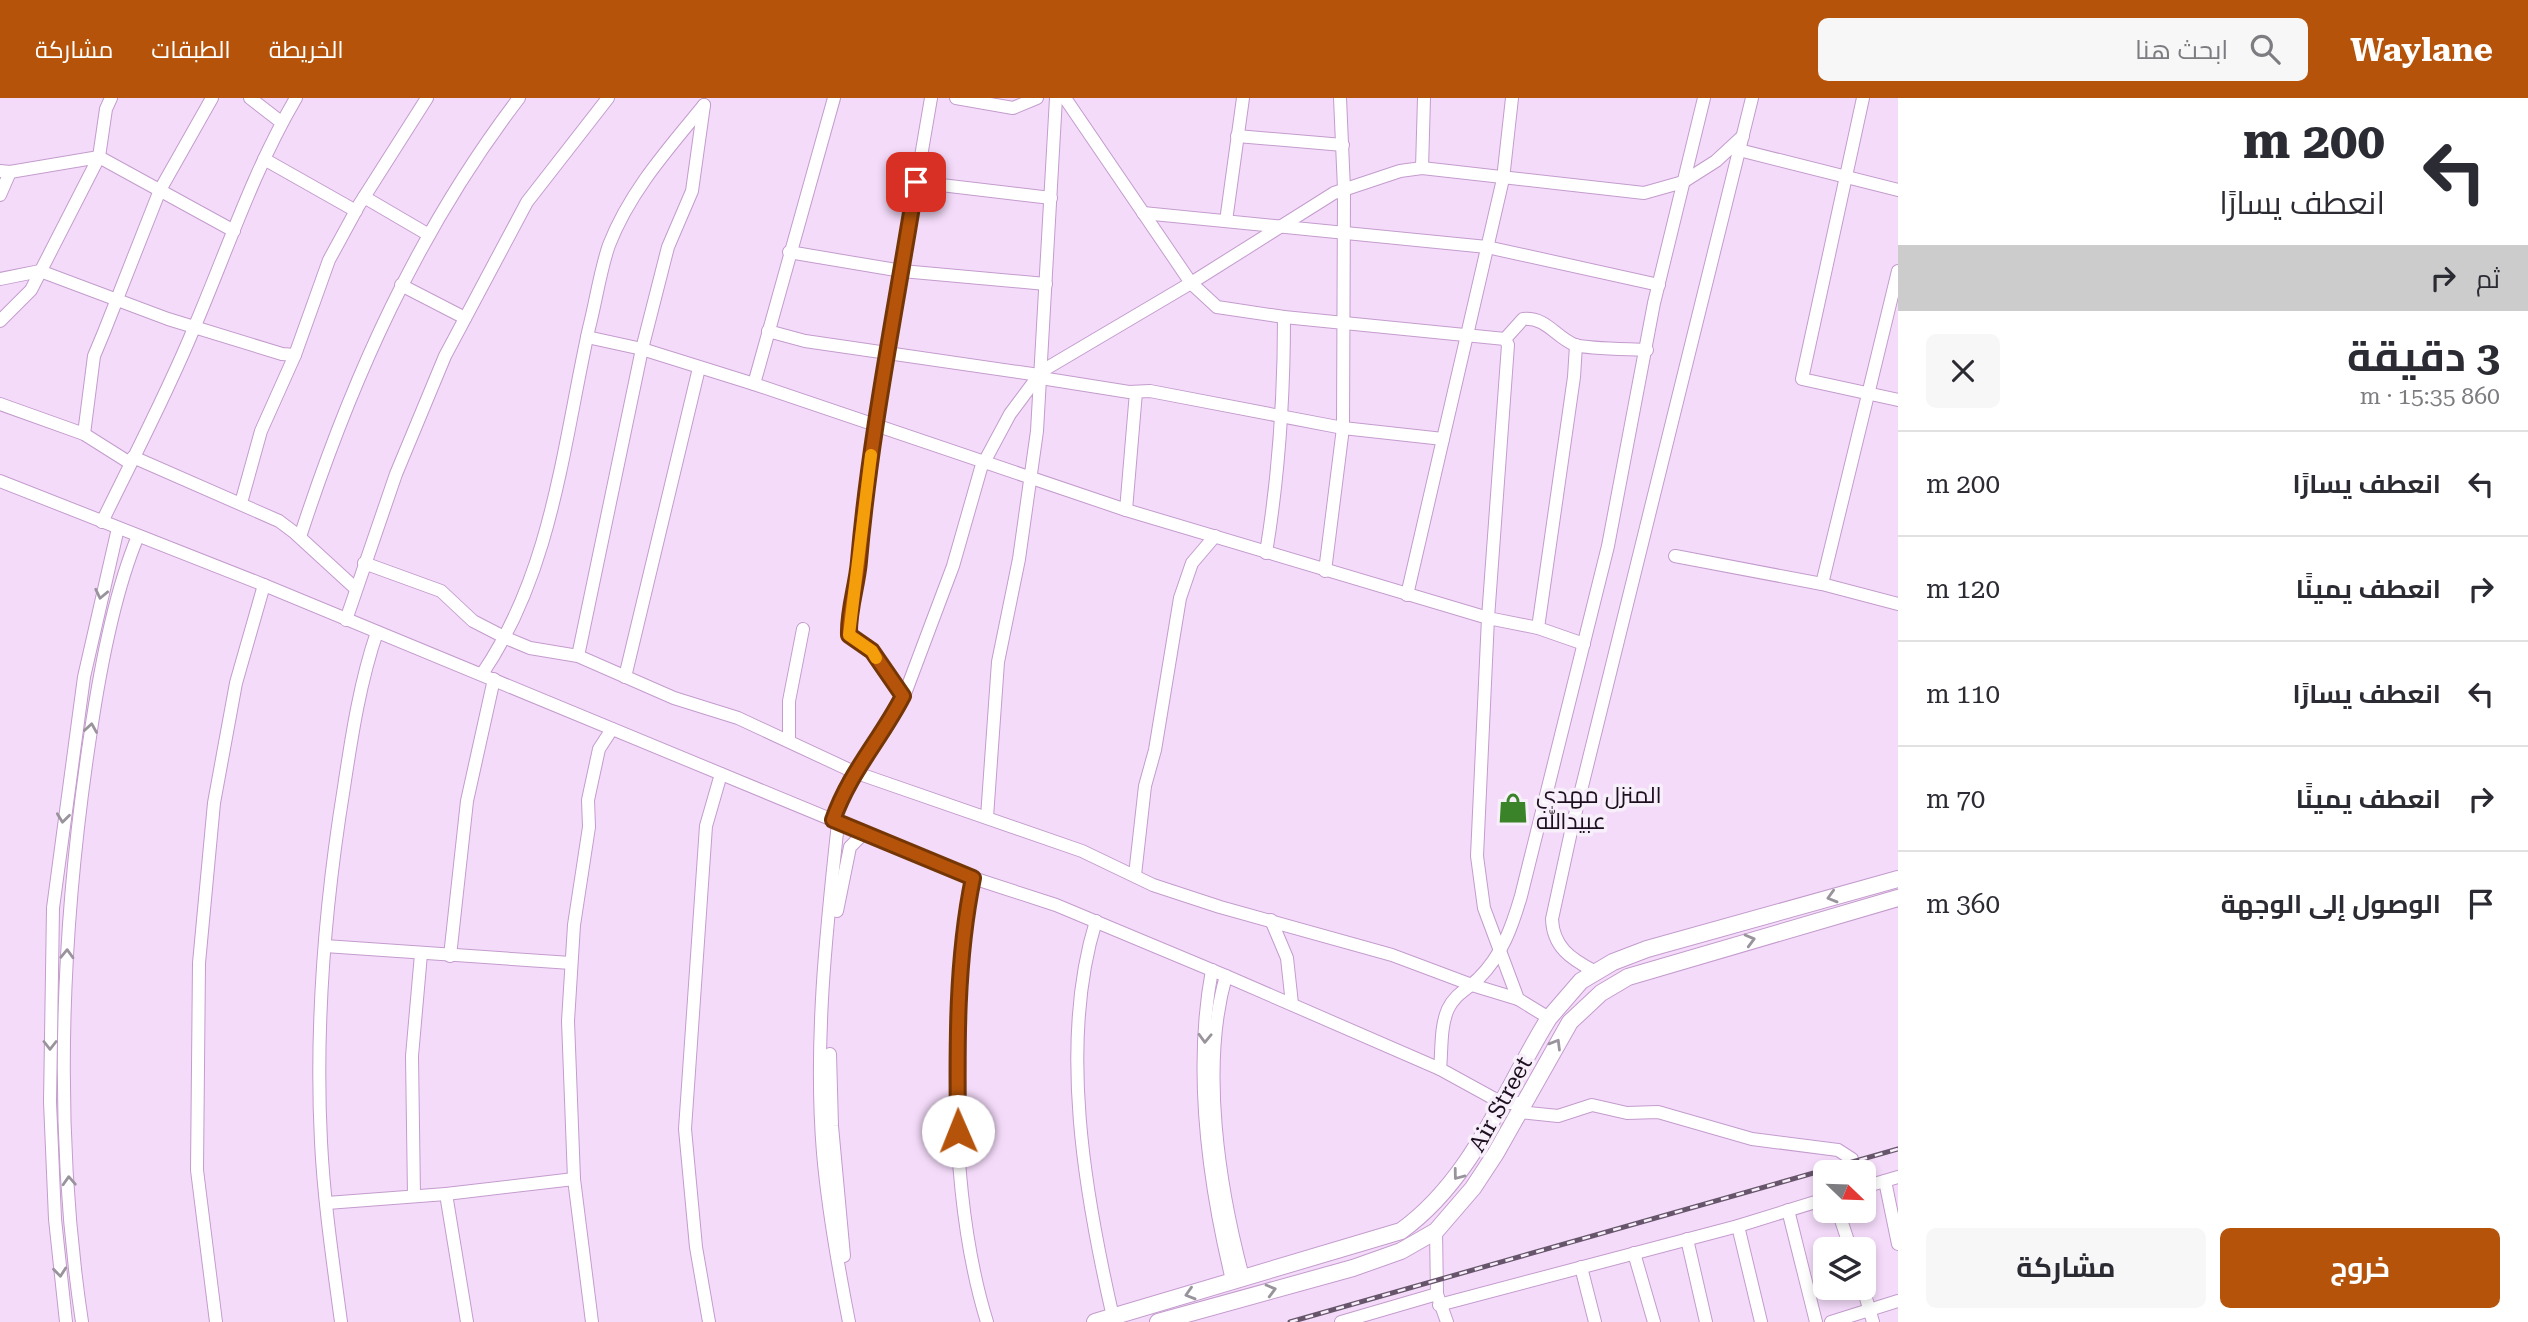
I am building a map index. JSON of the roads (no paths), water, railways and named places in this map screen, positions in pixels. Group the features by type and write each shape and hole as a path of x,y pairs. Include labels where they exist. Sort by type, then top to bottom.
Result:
{"main road":[{"name":"Air Street","path":"1095,1322 1401,1231 1433,1206 1454,1182 1479,1146 1549,1018 1563,999 1594,971 1647,949 1898,879"},
{"name":"Air Street","path":"1158,1322 1353,1268 1401,1251 1436,1231 1473,1188 1570,1022 1586,1005 1616,983 1657,966 1898,898"}],"street":[{"path":"0,321 31,290 99,157 106,109 111,98"},
{"path":"84,434 94,356 160,190 212,98"},
{"path":"250,98 281,122"},
{"path":"102,522 194,328 264,159 281,122 296,98"},
{"path":"240,503 261,431 295,355 329,260 363,197 427,98"},
{"path":"300,537 358,377 401,285 429,235 519,98"},
{"path":"754,384 834,98"},
{"path":"903,696 872,651 849,635 875,425 931,98"},
{"path":"956,98 1013,108 1037,98"},
{"path":"987,817 998,662 1032,477 1056,98"},
{"path":"1065,98 1191,283 1217,307 1284,317 1505,339"},
{"path":"1226,221 1243,98"},
{"path":"1325,571 1343,428 1345,189 1340,98"},
{"path":"1422,169 1424,98"},
{"path":"1406,595 1503,179 1512,98"},
{"path":"1440,1069 1447,1011 1461,992 1472,985 1499,954 1513,925 1521,896 1608,546 1659,285 1704,98"},
{"path":"1594,971 1564,952 1552,930 1552,919 1572,827 1752,98"},
{"path":"1863,98 1802,379 1898,400"},
{"path":"346,620 364,563 435,379 465,318 527,202 605,99"},
{"path":"450,956 465,814 488,677 530,582 551,517 587,337 609,246 644,179 705,101"},
{"path":"578,656 642,349 668,247 692,191 705,101"},
{"path":"1237,136 1343,145"},
{"path":"852,1322 832,1227 823,1152 821,1085 826,937 836,821 854,772 887,726 903,696 953,566 972,493 983,464 1010,414 1040,375 1345,189 1400,170 1422,169 1644,193 1683,182 1716,161 1743,136"},
{"path":"1739,150 1898,190"},
{"path":"0,195 5,172 99,157 234,231"},
{"path":"264,159 356,211"},
{"path":"916,182 1051,198"},
{"path":"363,197 429,235"},
{"path":"1143,213 1487,247 1659,285"},
{"path":"789,253 902,271 1046,284"},
{"path":"0,279 40,271 194,328 282,354 295,355"},
{"path":"1822,583 1898,271"},
{"path":"401,285 465,318"},
{"path":"1266,553 1278,484 1283,415 1284,317"},
{"path":"1505,339 1523,320 1532,318 1553,328 1576,345 1647,350"},
{"path":"768,331 805,341 1040,375 1136,392 1150,391 1343,428 1443,439"},
{"path":"587,337 642,349 754,384 929,441 983,464 1032,477 1126,510 1406,595 1488,618 1538,628 1584,644"},
{"path":"1505,339 1508,345 1505,407 1488,618 1477,856 1484,908 1518,999"},
{"path":"1538,628 1576,345"},
{"path":"625,677 699,368"},
{"path":"1126,510 1136,392"},
{"path":"0,404 84,434 131,460 240,503 279,522 300,537 355,589"},
{"path":"0,481 264,585 973,878 1096,921 1440,1069 1502,1103 1558,1116 1592,1105 1627,1113 1658,1112 1752,1139 1838,1150 1853,1160"},
{"path":"66,1322 55,1219 50,1102 53,908 84,677 118,528"},
{"path":"82,1322 71,1218 65,1102 68,909 78,813 99,680 138,536"},
{"path":"1135,875 1145,786 1155,750 1180,598 1192,563 1215,536"},
{"path":"1675,556 1822,583 1898,604"},
{"path":"364,563 441,591 473,621 530,648 578,656 625,677 789,740 854,772 1082,851 1135,875 1220,907 1392,955 1518,999 1549,1018"},
{"path":"216,1322 197,1170 199,963 216,791 236,683 264,585"},
{"path":"789,740 789,701 803,629"},
{"path":"341,1322 327,1203 319,1081 325,946 336,836 357,707 377,632"},
{"path":"592,1322 574,1179 568,1021 571,963 589,827 588,800 599,749 612,729"},
{"path":"709,1322 696,1247 685,1129 706,826 720,774"},
{"path":"852,1322 831,1126 828,1005 843,876 850,847 864,833"},
{"path":"973,878 966,914 958,1004 958,1131 970,1247 987,1322"},
{"path":"1272,920 1287,958 1292,1004"},
{"path":"1096,921 1087,951 1082,991 1080,1104 1094,1225 1113,1317"},
{"path":"325,946 571,963"},
{"path":"414,1196 412,1056 421,954"},
{"path":"1212,970 1205,1030 1207,1125 1218,1217 1237,1279"},
{"path":"1226,976 1217,1029 1218,1136 1237,1279"},
{"path":"1876,1184 1898,1177"},
{"path":"327,1203 446,1195 574,1179"},
{"path":"1885,1181 1898,1244"},
{"path":"446,1195 467,1322"},
{"path":"1341,1322 1581,1267 1738,1226 1813,1203"},
{"path":"1788,1210 1816,1322"},
{"path":"1738,1226 1761,1322"},
{"path":"1436,1231 1438,1299 1447,1322"},
{"path":"1686,1239 1706,1322"},
{"path":"1634,1253 1654,1322"},
{"path":"1581,1267 1595,1322"},
{"path":"1831,1322 1871,1316 1898,1301"}],"railway":[{"path":"1290,1322 1898,1149"}],"place":[{"name":"المنزل مهدي عبيدالله","path":"1513,808"}]}
